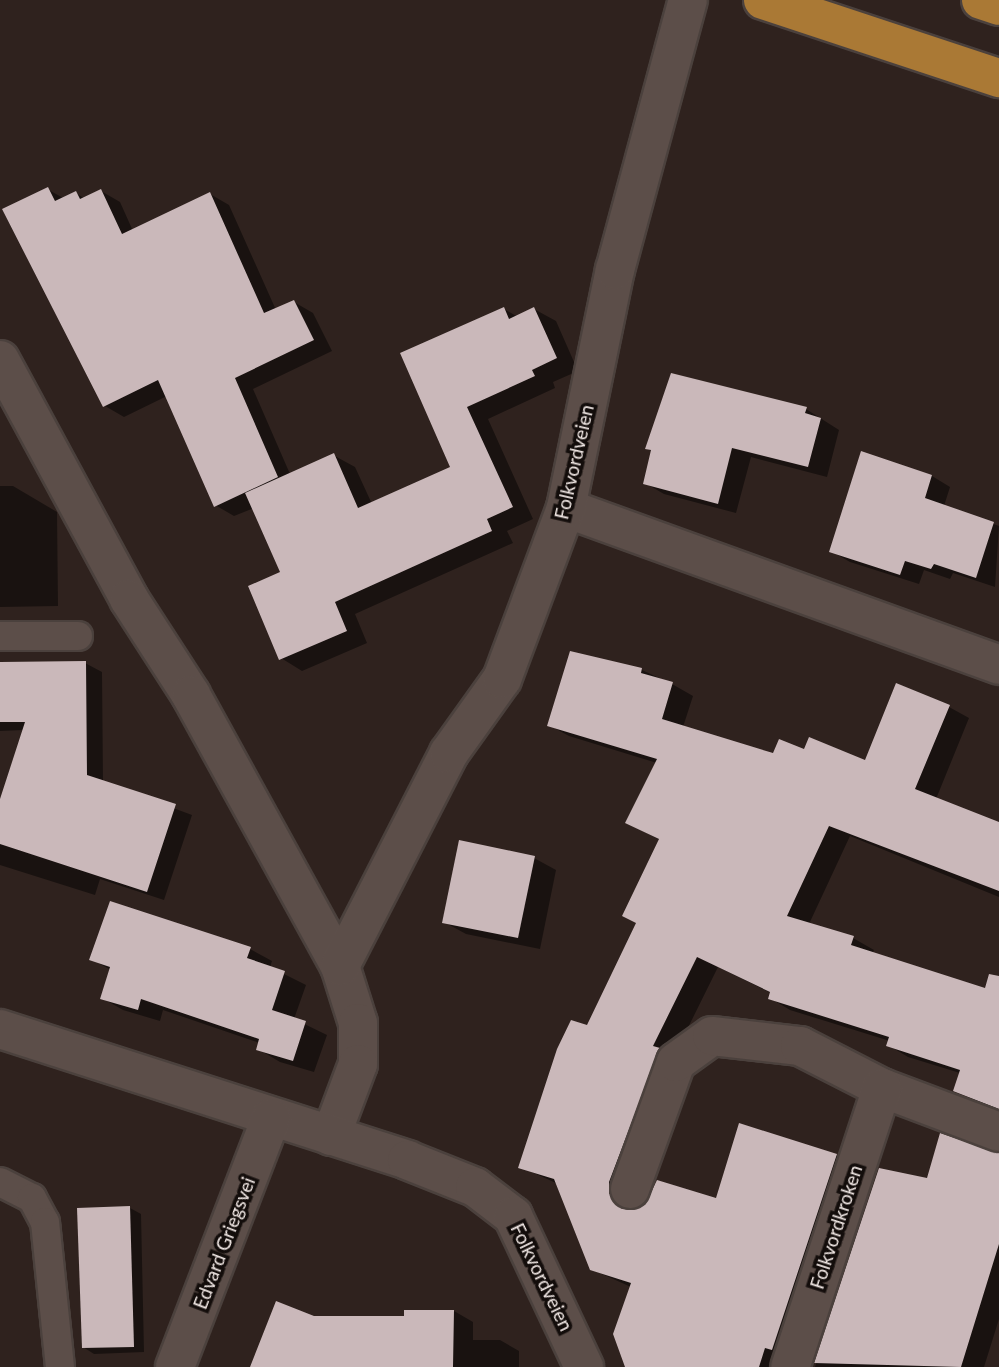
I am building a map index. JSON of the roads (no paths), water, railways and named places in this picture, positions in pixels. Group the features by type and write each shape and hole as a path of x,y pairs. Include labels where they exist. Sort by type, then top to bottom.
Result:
{"highway":[{"path":"763,0 999,78"},
{"path":"981,0 999,6"}],"street":[{"name":"Folkvordveien","path":"340,966 449,753 502,680 566,508 615,270 688,0"},
{"path":"0,360 109,564 191,695 340,966 358,1023 358,1065 331,1136"},
{"path":"566,508 997,660"},
{"name":"Folkvordveien","path":"0,1029 331,1136 475,1187 513,1216 584,1367"},
{"path":"629,1189 676,1062 712,1036 800,1046 881,1088 999,1132"},
{"name":"Folkvordkroken","path":"790,1367 881,1088"},
{"name":"Edvard Griegsvei","path":"175,1367 271,1118"}],"lane":[{"path":"0,636 78,636"},
{"path":"0,1182 32,1198 46,1222 60,1367"}]}
